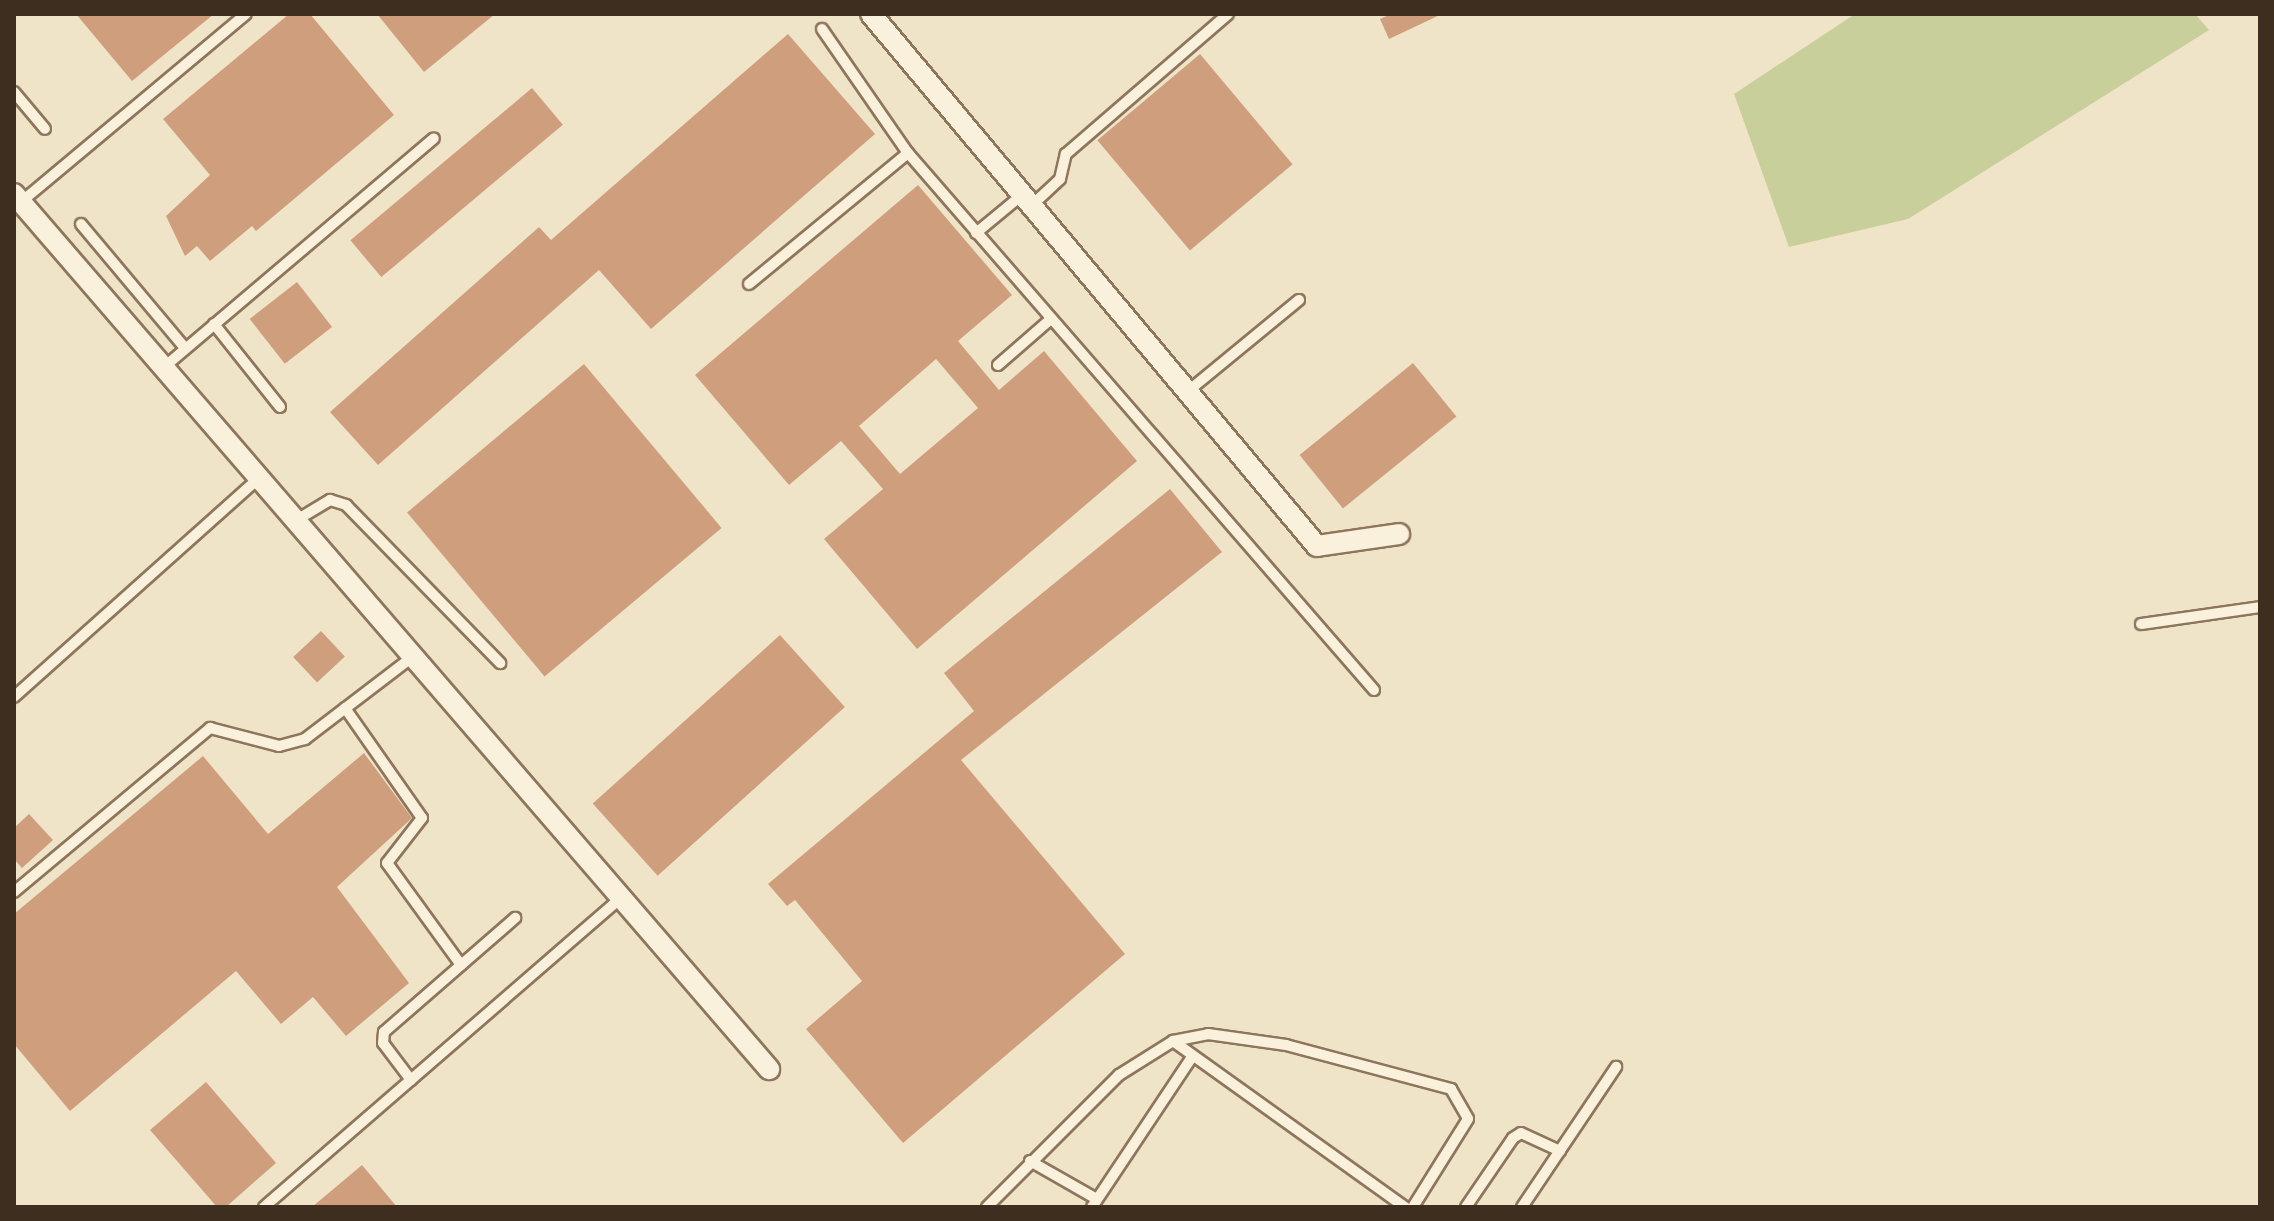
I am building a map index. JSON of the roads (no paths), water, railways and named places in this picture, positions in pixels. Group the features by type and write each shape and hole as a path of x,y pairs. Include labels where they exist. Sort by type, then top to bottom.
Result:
{"street":[{"path":"871,14 1317,546 1399,534"},
{"path":"18,198 619,900 769,1069"}],"lane":[{"path":"18,198 246,14"},
{"path":"976,233 1060,179 1066,154 1228,14"},
{"path":"822,29 908,153 1374,690"},
{"path":"14,92 45,129"},
{"path":"163,368 434,138"},
{"path":"749,284 908,153"},
{"path":"81,224 185,348"},
{"path":"1187,392 1299,300"},
{"path":"998,365 1051,319"},
{"path":"214,324 280,407"},
{"path":"14,697 258,479"},
{"path":"295,522 330,500 346,505 500,663"},
{"path":"2141,624 2260,607"},
{"path":"14,892 210,728 279,746 305,739 411,658"},
{"path":"345,708 422,818 387,863 461,965"},
{"path":"264,1207 619,900"},
{"path":"411,1080 383,1043 384,1032 515,918"},
{"path":"987,1207 1119,1075 1173,1041 1208,1034 1286,1045 1451,1089 1468,1119 1413,1207"},
{"path":"1173,1041 1405,1207"},
{"path":"1030,1161 1093,1202 1192,1057"},
{"path":"1522,1207 1616,1067"},
{"path":"1466,1207 1513,1138 1521,1133 1560,1151"}]}
